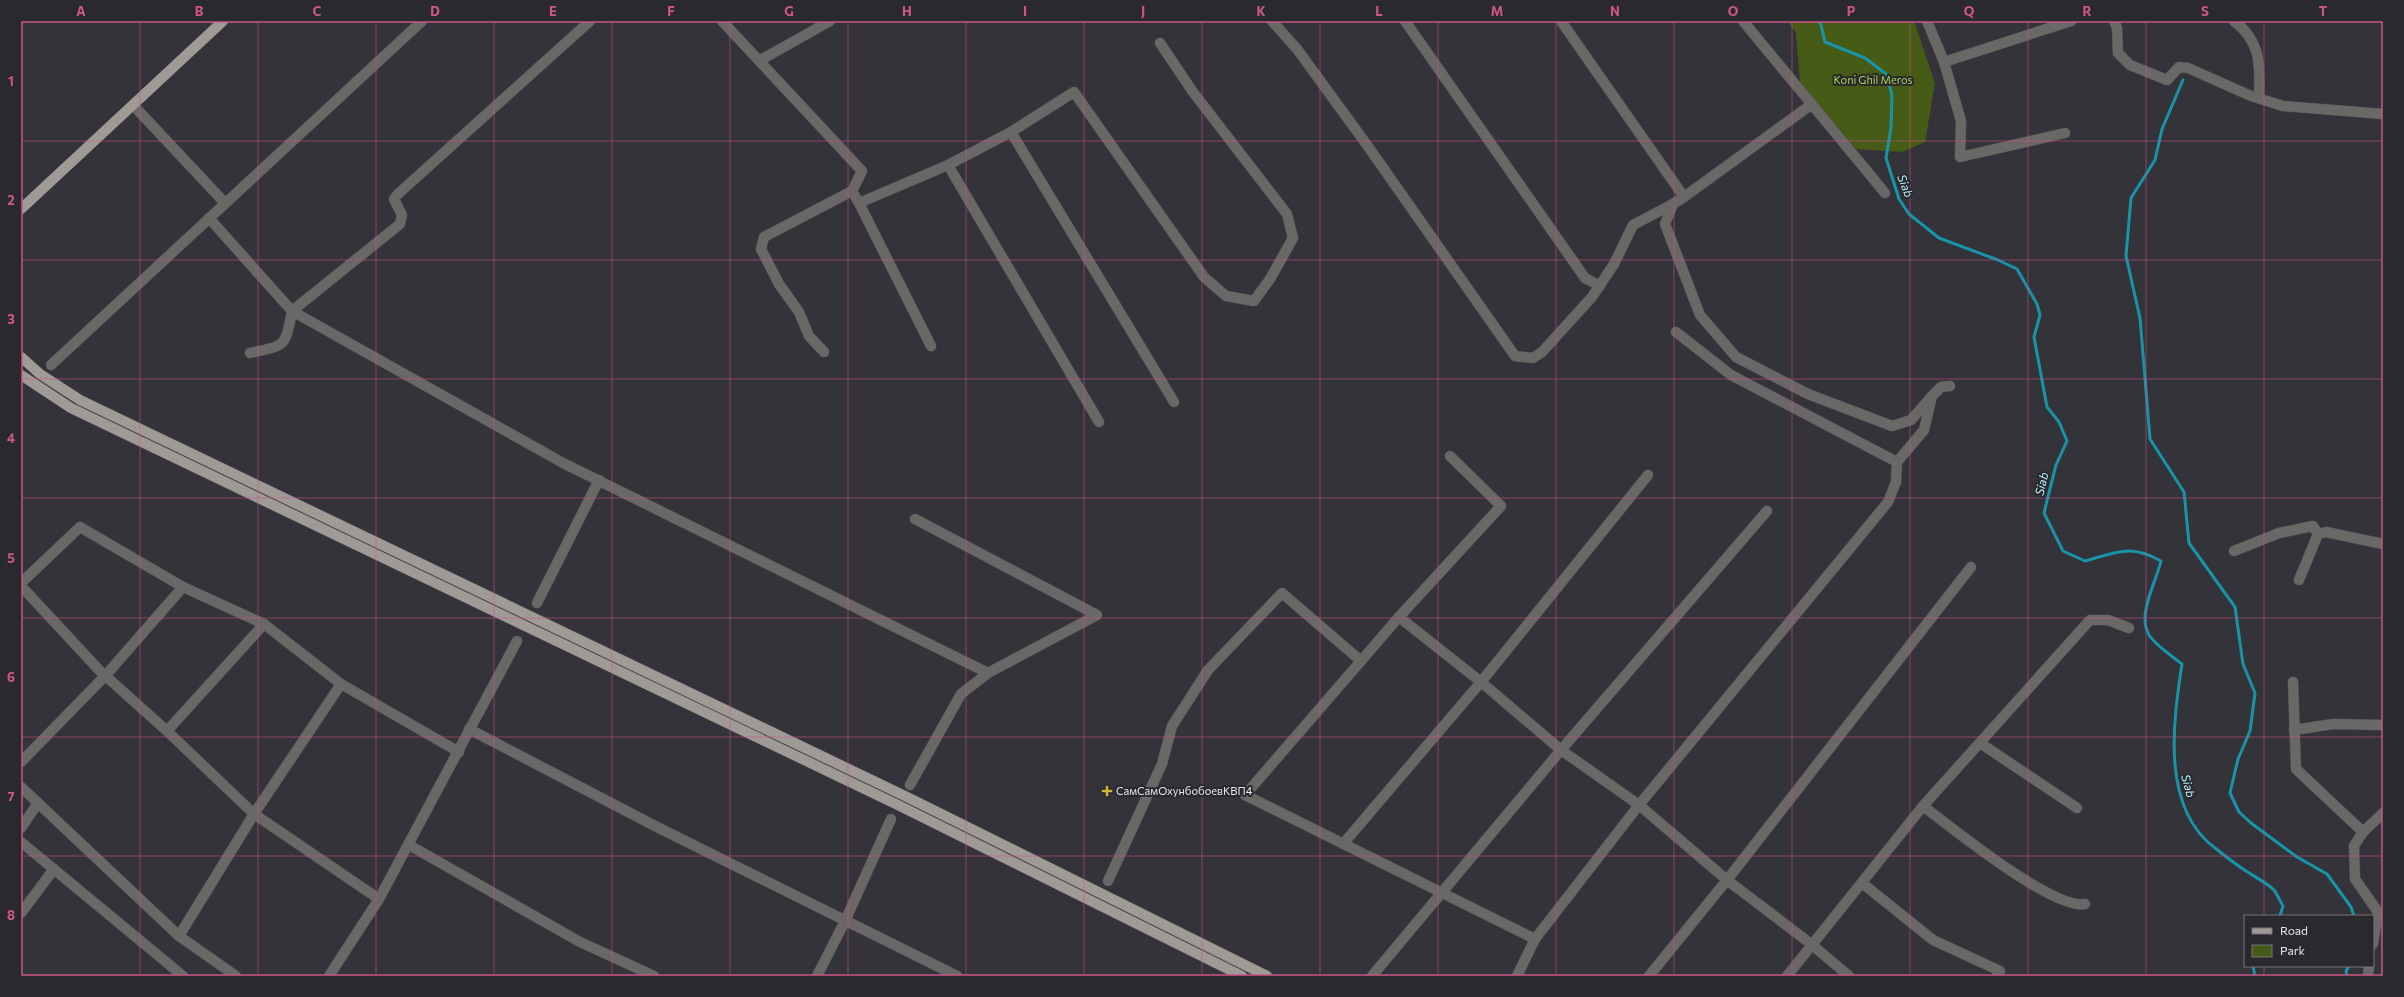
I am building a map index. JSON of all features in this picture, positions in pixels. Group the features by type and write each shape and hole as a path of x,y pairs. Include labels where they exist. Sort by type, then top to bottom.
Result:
{"main road":[{"path":"21,209 223,21"},
{"path":"21,357 40,374 80,400 906,797 1267,976"},
{"path":"21,375 78,412 896,804 1242,976"}],"street":[{"path":"51,365 422,21"},
{"path":"250,353 283,344 287,339 292,311 400,224 402,215 394,199 398,194 590,21"},
{"path":"722,21 862,171 852,191 764,237 761,249 779,284 799,312 808,336 824,352"},
{"path":"760,61 830,21"},
{"path":"1272,21 1297,49 1367,145 1515,356 1533,358 1542,352 1592,297 1614,264 1633,225 1684,197 1812,104"},
{"path":"1405,21 1585,278 1600,286"},
{"path":"1561,21 1684,197"},
{"path":"1743,21 1885,193"},
{"path":"1927,21 1944,62 1961,121 1960,157 2065,133"},
{"path":"1944,62 2071,21"},
{"path":"2114,21 2118,28 2118,53 2130,65 2167,80 2179,67 2188,68 2259,98 2283,106 2383,114"},
{"path":"2234,21 2244,28 2255,47 2260,67 2259,98"},
{"path":"859,203 948,165 1011,132 1074,92 1204,277 1226,296 1254,301 1270,279 1293,238 1287,214 1193,92 1160,43"},
{"path":"133,105 225,203"},
{"path":"1011,132 1174,402"},
{"path":"948,165 1099,422"},
{"path":"852,191 931,346"},
{"path":"1673,204 1665,224 1700,315 1736,357 1808,394 1892,426 1911,420 1941,387 1950,386"},
{"path":"209,218 292,311 599,480 988,673"},
{"path":"1676,332 1731,375 1897,462"},
{"path":"1517,976 1535,939 1639,805 1888,502 1896,482 1897,462 1924,430 1932,396"},
{"path":"1450,456 1501,506 1399,617 1245,795 1535,939"},
{"path":"1343,844 1482,682 1648,475"},
{"path":"537,603 599,480"},
{"path":"1372,976 1443,893 1561,750 1767,511"},
{"path":"910,785 961,694 988,673 1097,615 915,519"},
{"path":"2234,551 2279,533 2312,526 2318,534"},
{"path":"379,899 254,814 167,731 105,676 21,584 80,527 183,587 264,624 341,684 459,752"},
{"path":"2318,534 2326,532 2383,544"},
{"path":"2299,580 2318,534"},
{"path":"1649,976 1727,880 1971,567"},
{"path":"21,762 105,676 183,587"},
{"path":"1108,881 1162,764 1172,726 1208,670 1282,594 1361,661"},
{"path":"1399,617 1482,682 1561,750 1639,805 1727,880 1811,944 1849,976"},
{"path":"1787,976 1811,944 1923,806 2090,620 2108,620 2129,628"},
{"path":"167,731 264,624"},
{"path":"329,976 379,899 459,752 469,729 517,641"},
{"path":"2293,682 2296,769 2363,832"},
{"path":"179,936 254,814 341,684"},
{"path":"2294,730 2333,724 2383,725"},
{"path":"469,729 845,921 957,976"},
{"path":"1980,743 2077,808"},
{"path":"21,787 179,936 236,976"},
{"path":"21,828 38,803"},
{"path":"1923,806 2008,869 2066,902 2076,905 2085,904"},
{"path":"2374,938 2378,912 2355,879 2354,846 2363,832 2383,813"},
{"path":"817,976 845,921 891,818"},
{"path":"21,842 183,976"},
{"path":"409,845 580,942 654,976"},
{"path":"21,913 54,869"},
{"path":"1862,883 1933,940 2000,971 1997,976"}],"green space":[{"name":"Koni Ghil Meros","path":"1788,21 1914,21 1935,83 1925,142 1902,152 1856,149 1800,83 1796,33"}],"waterway":[{"name":"Siab","path":"1820,21 1825,42 1865,58 1886,74 1892,95 1891,128 1886,158 1899,199 1909,214 1939,238 1998,260 2017,269 2037,304 2040,315 2034,337 2047,407 2059,422 2067,441 2056,465 2044,513 2063,551 2085,561 2123,551 2140,552 2161,561 2145,612 2145,623 2147,632 2153,640 2182,664 2174,737 2178,787 2186,811 2198,831 2215,848 2238,866 2274,890 2283,906 2280,915"},
{"path":"2183,80 2162,129 2155,160 2131,198 2126,256 2140,318 2150,439 2184,492 2189,543 2235,607 2243,664 2255,693 2250,731 2238,759 2230,793 2239,812 2251,823 2297,857 2327,874 2351,907 2354,915"},
{"name":"Siab","path":"2253,967 2255,976"},
{"path":"2347,976 2346,971 2348,967"}],"place":[{"name":"СамСамОхунбобоевКВП4","path":"1107,791"}]}
